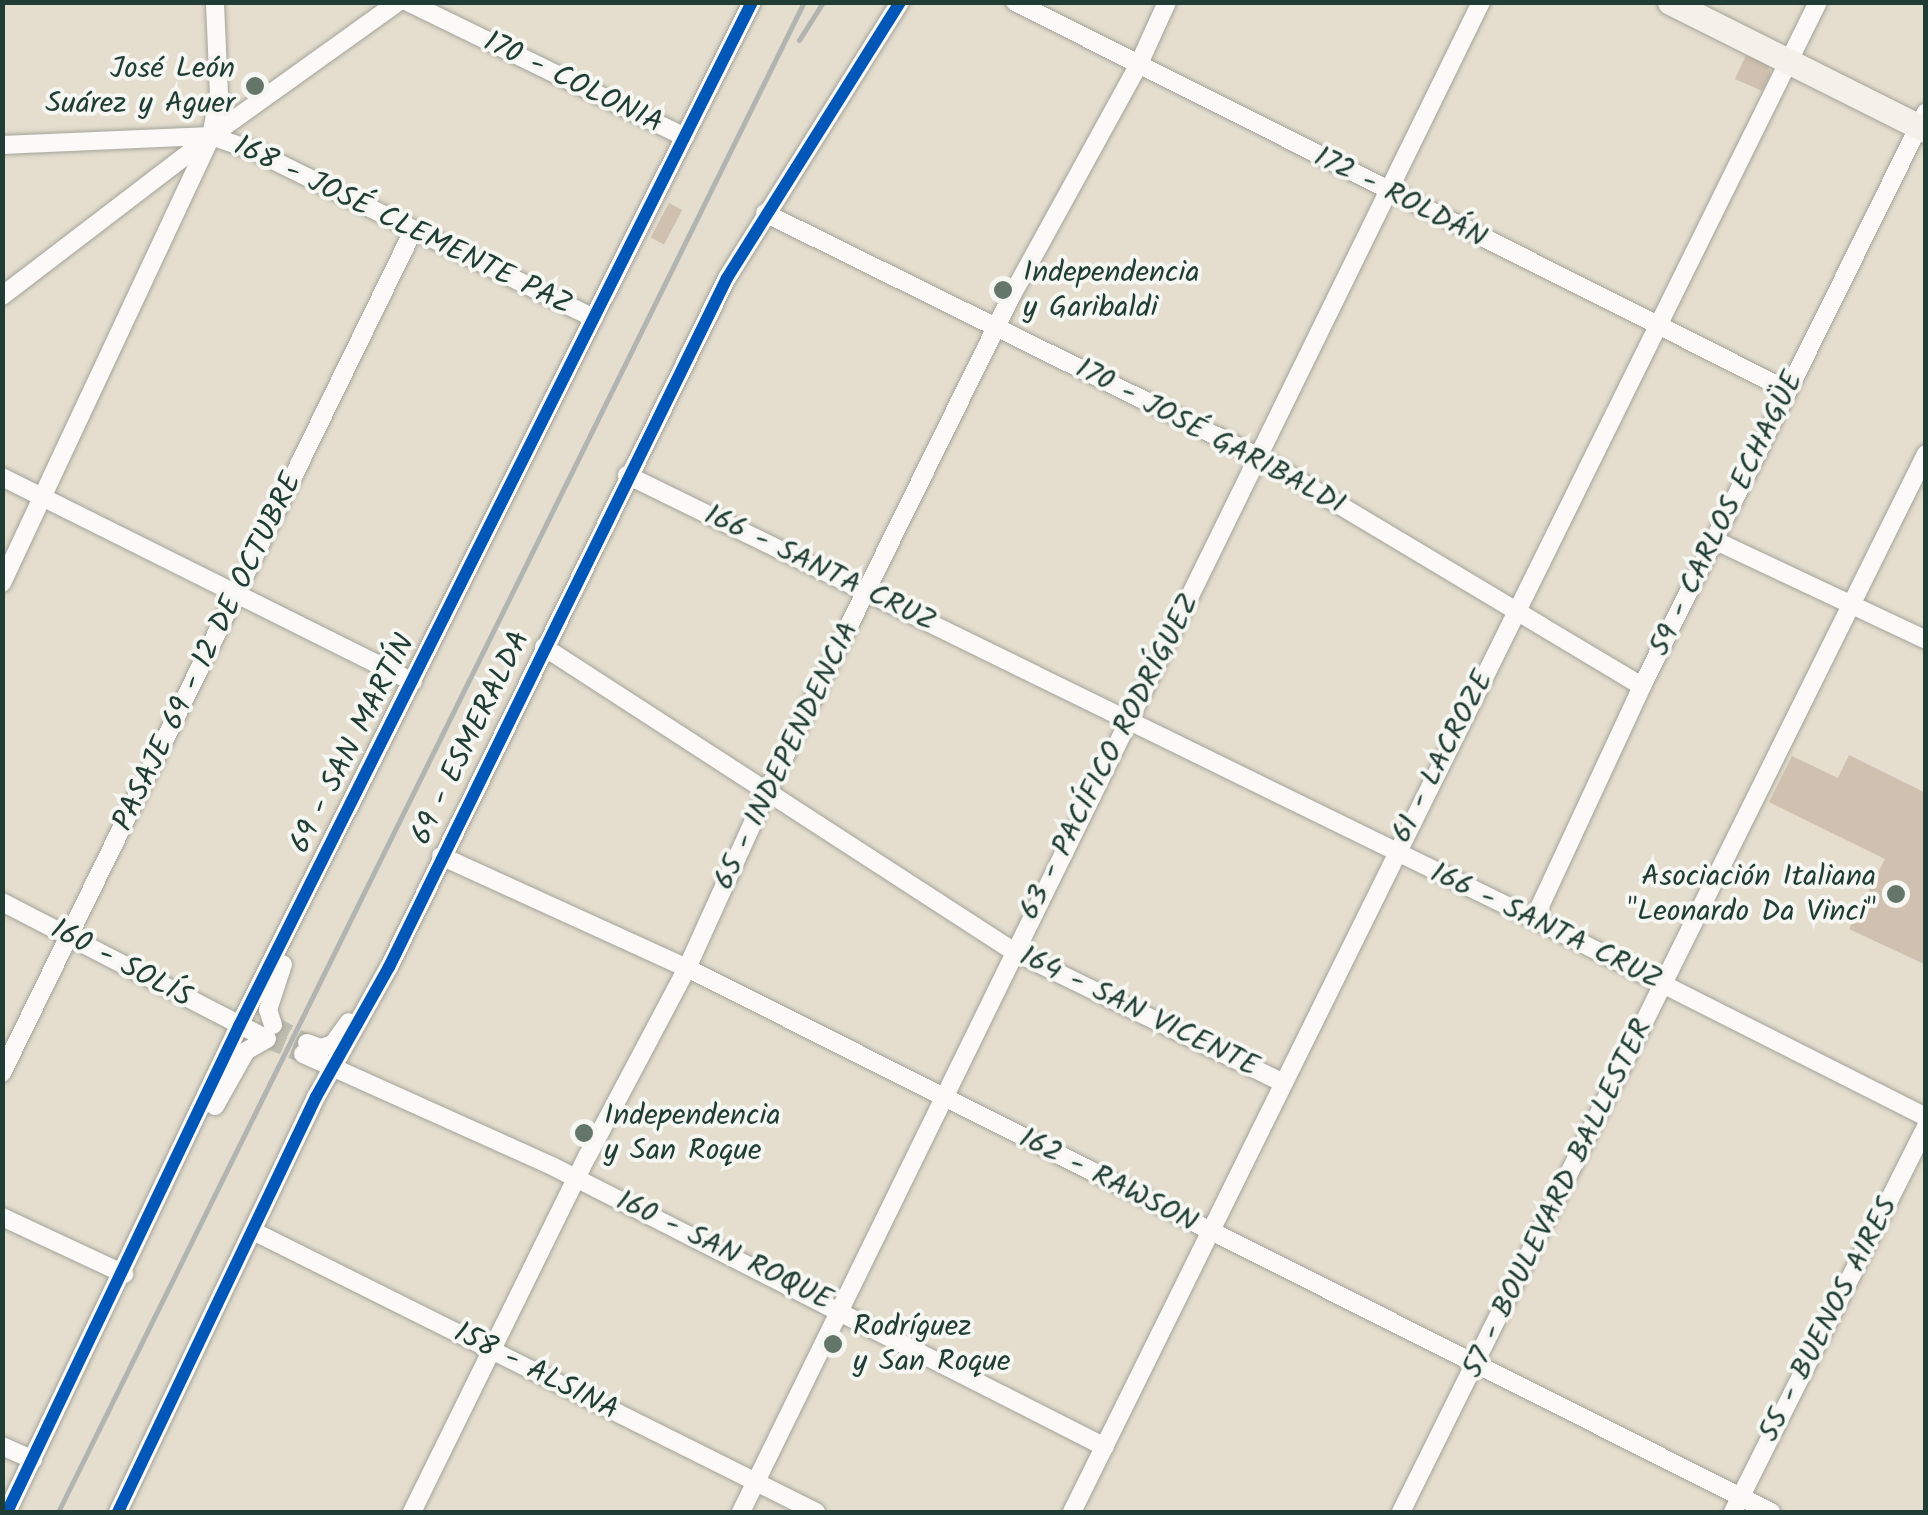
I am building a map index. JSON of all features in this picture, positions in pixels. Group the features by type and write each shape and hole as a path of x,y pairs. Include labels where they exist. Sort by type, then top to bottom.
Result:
{"street":[{"path":"2,583 46,498 212,136 219,94 214,2"},
{"path":"2,296 212,136 398,2"},
{"name":"170 - COLONIA","path":"408,2 685,137"},
{"name":"69 - SAN MARTÍN","path":"7,1512 124,1274 238,1026 752,2"},
{"name":"69 - ESMERALDA","path":"118,1512 255,1232 316,1097 334,1071 389,966 627,475 765,213 900,2"},
{"name":"172 - ROLDÁN","path":"1015,2 1654,327 1787,390"},
{"name":"65 - INDEPENDENCIA","path":"412,1512 577,1178 687,968 767,792 996,327 1138,66 1167,2"},
{"name":"63 - PACÍFICO RODRÍGUEZ","path":"741,1512 1482,2"},
{"path":"1670,2 1923,122"},
{"name":"61 - LACROZE","path":"1072,1512 1212,1234 1281,1082 1654,327 1818,2"},
{"name":"59 - CARLOS ECHAGÜE","path":"1534,919 1642,686 1923,122"},
{"path":"2,145 212,136"},
{"name":"168 - JOSÉ CLEMENTE PAZ","path":"212,136 252,150 594,318"},
{"name":"170 - JOSÉ GARIBALDI","path":"765,213 1259,456 1642,686"},
{"name":"PASAJE 69 - 12 DE OCTUBRE","path":"2,1073 413,231"},
{"name":"57 - BOULEVARD BALLESTER","path":"1401,1512 1926,454"},
{"name":"166 - SANTA CRUZ","path":"627,475 1534,919 1926,1117"},
{"path":"2,478 413,682"},
{"path":"1716,540 1926,640"},
{"name":"164 - SAN VICENTE","path":"544,647 1013,951 1281,1082"},
{"name":"162 - RAWSON","path":"441,856 687,968 1212,1234 1478,1363 1737,1505 1771,1512"},
{"name":"160 - SOLÍS","path":"2,902 238,1026 270,1032"},
{"path":"188,1135 206,1122 246,1052 270,1032 268,1010 274,983 293,940 297,910"},
{"name":"160 - SAN ROQUE","path":"389,966 369,981 344,1032 333,1044 305,1048 334,1071 577,1178 1106,1446"},
{"name":"55 - BUENOS AIRES","path":"1737,1505 1926,1126"},
{"path":"2,1218 124,1274"},
{"name":"158 - ALSINA","path":"255,1232 816,1512"},
{"path":"2,1446 32,1460"}],"building":[{"path":"1746,55 1768,64 1771,75 1762,91 1735,79"},
{"path":"669,203 682,210 664,244 651,237"},
{"name":"Asociación Italiana \"Leonardo Da Vinci\"","path":"1849,755 1926,793 1926,965 1849,929 1885,859 1769,802 1792,756 1838,778"}],"tunnel":[{"path":"273,1025 307,1043"},
{"path":"267,1039 303,1054"}],"railway":[{"path":"58,1512 804,2"},
{"path":"799,40 823,2"}],"cycle path":[{"path":"7,1512 239,1026 752,2"},
{"path":"118,1512 316,1097 389,967 727,278 900,2"}],"place":[{"name":"José León Suárez y Aguer","path":"255,86"},
{"name":"Independencia y Garibaldi","path":"1003,290"},
{"name":"Asociación Italiana \"Leonardo Da Vinci\"","path":"1896,894"},
{"name":"Independencia y San Roque","path":"584,1133"},
{"name":"Rodríguez y San Roque","path":"833,1344"}]}
